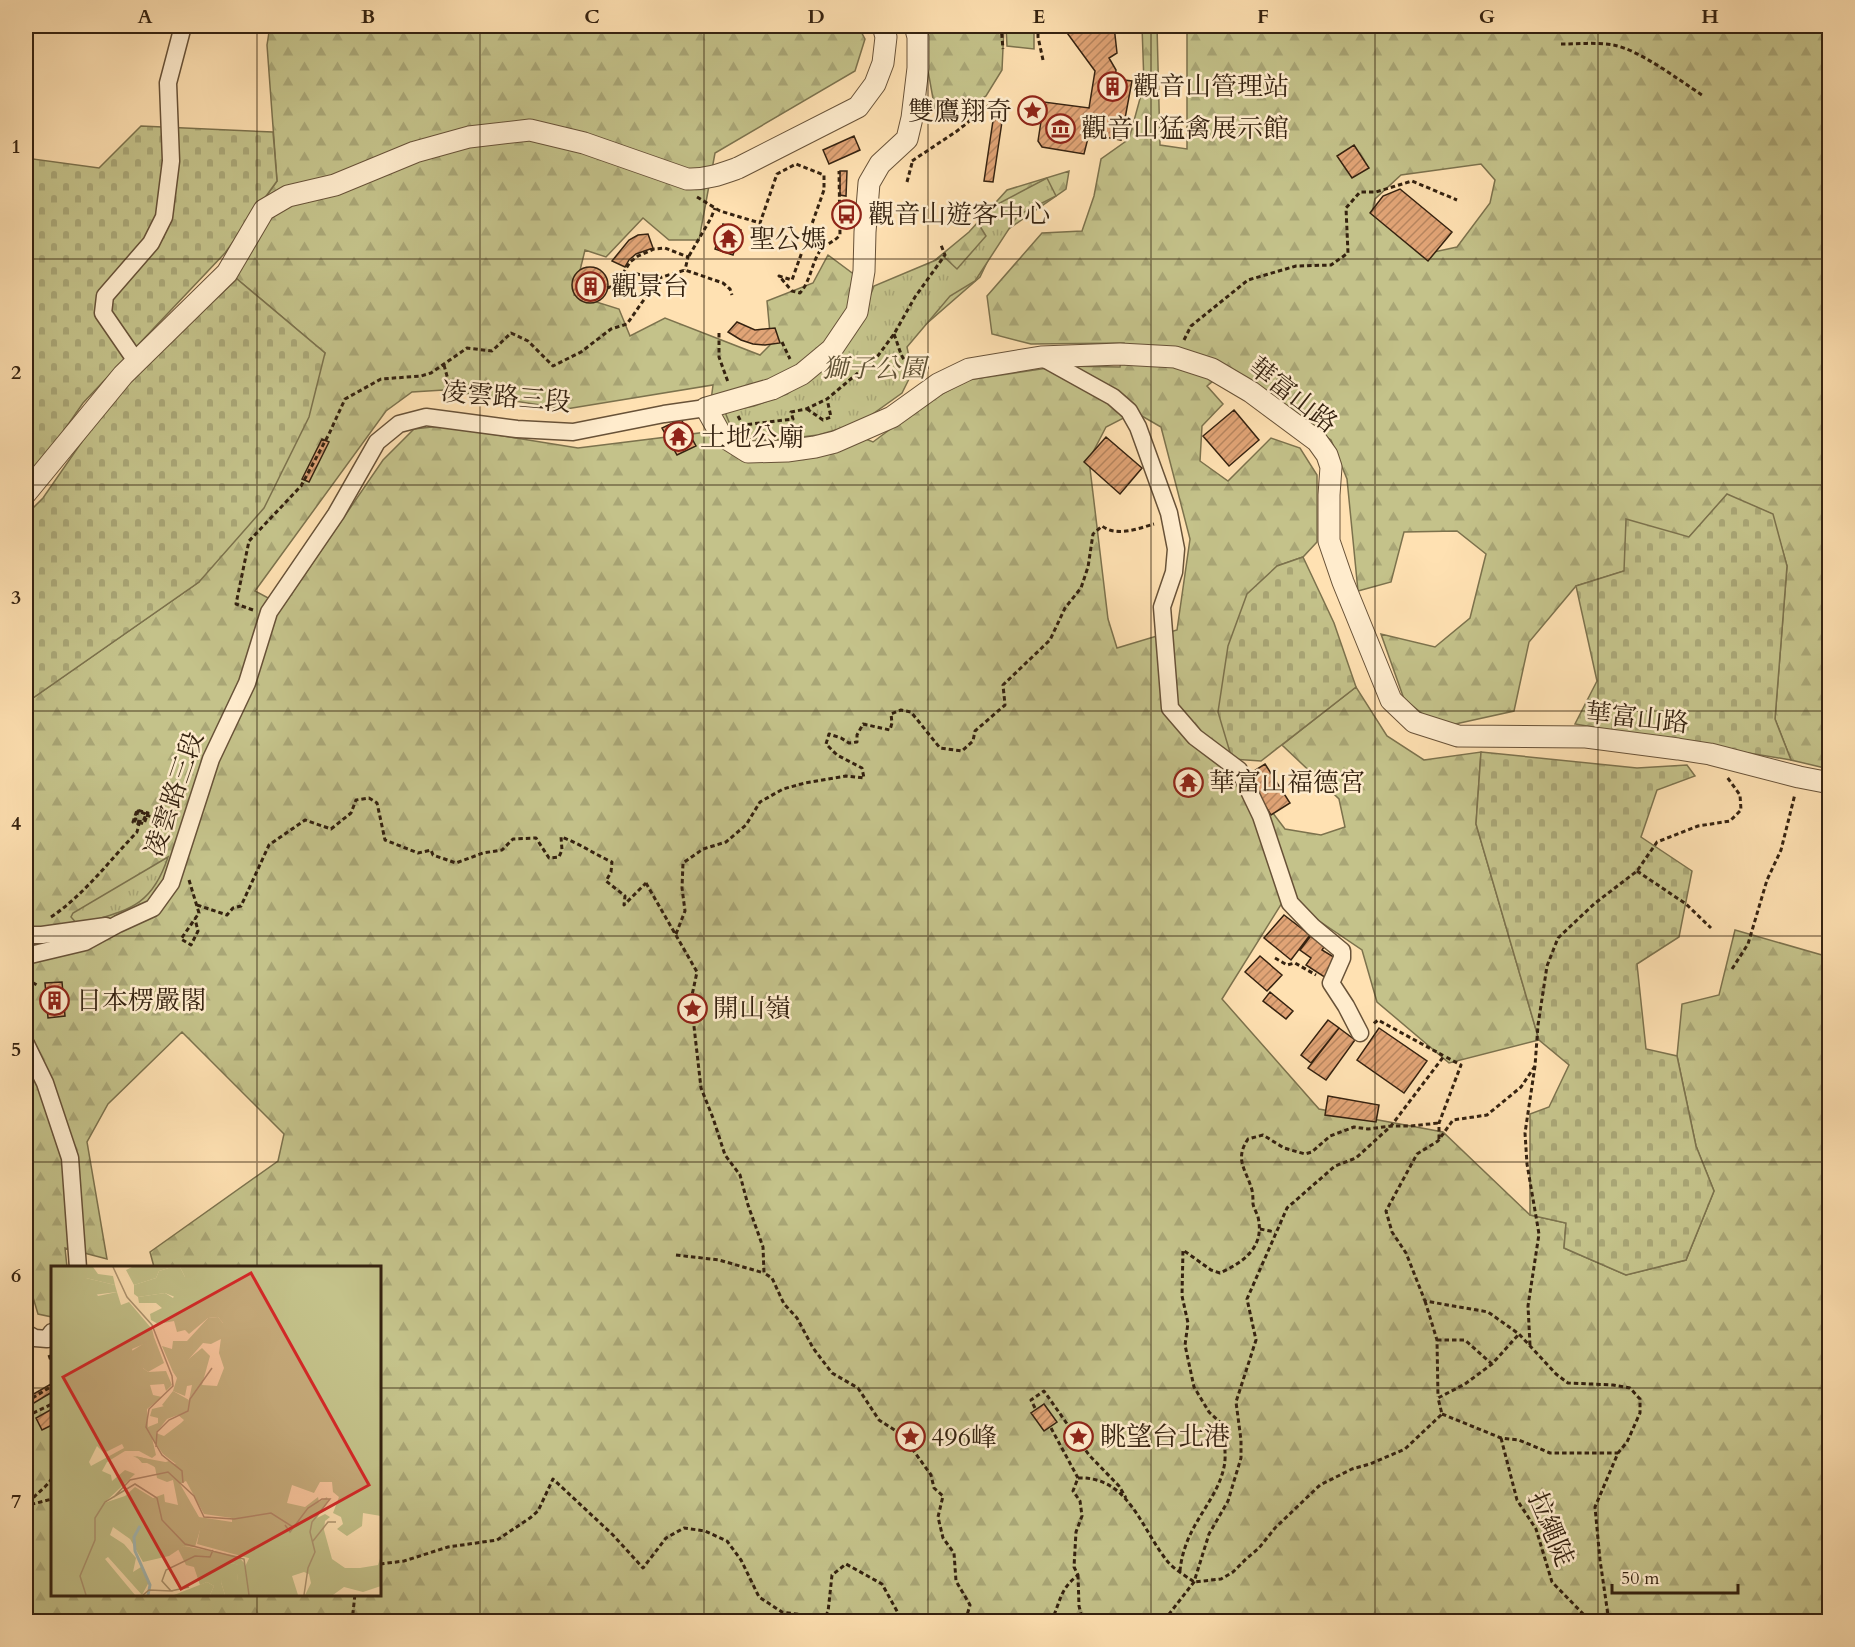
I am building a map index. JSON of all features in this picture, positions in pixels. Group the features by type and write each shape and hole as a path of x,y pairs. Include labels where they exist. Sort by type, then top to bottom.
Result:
{"street":[{"path":"136,361 103,313 105,297 151,243 164,217 171,161 168,83 183,26"},
{"path":"26,493 136,361 227,273 264,210 288,196 335,185 415,152 469,137 530,130 584,143 687,179 698,180 718,175 738,168 858,107 875,84 883,63 886,36 884,26"},
{"path":"907,139 918,68 918,37 915,26"},
{"name":"凌雲路三段","path":"26,956 85,942 153,908 171,883 211,759 247,683 269,612 336,514 377,442 399,424 426,417 517,429 573,432 706,408 730,396 772,389 802,374 832,349 857,312 864,271 869,183 880,164 907,139"},
{"name":"華富山路","path":"706,408 721,435 748,452 787,451 835,442 892,417 938,384 969,369 1041,357 1120,354 1175,357 1212,369 1251,392 1317,441 1327,454 1331,467 1329,541 1343,582 1391,700 1414,722 1458,736 1586,737 1710,754 1830,783"},
{"path":"1041,357 1113,397 1129,411 1138,427 1170,519 1176,549 1174,572 1162,607 1170,708 1195,736 1239,770 1262,816 1290,903 1313,927 1342,951 1342,958 1331,983 1360,1033"},
{"name":"凌雲路三段","path":"26,935 42,935 118,924"},
{"path":"26,1044 45,1083 70,1158 78,1266"},
{"path":"26,1333 35,1338 47,1339 51,1333"}],"path":[{"path":"1001,26 1003,49"},
{"path":"1038,26 1043,60"},
{"path":"1561,44 1612,45 1625,49 1662,68 1702,95"},
{"path":"912,162 998,98"},
{"path":"907,139 912,162 907,182"},
{"path":"720,211 760,222 777,174 795,165 824,175 824,190 792,280 779,276 792,291 800,293 806,286 821,250 840,235 839,171"},
{"path":"1175,357 1191,326 1248,280 1296,266 1331,265 1348,253 1346,208 1360,192 1376,192 1412,181 1457,200"},
{"path":"684,270 688,256 715,208"},
{"path":"719,333 719,357 730,396 743,425 793,418 792,412 806,409 827,399 877,357 945,255 941,245"},
{"path":"607,288 616,285 630,262 654,249 665,248 688,256"},
{"path":"621,275 637,274 659,278 684,270 723,283 730,289 732,295"},
{"path":"260,613 236,604 249,541 301,486 345,399 381,379 431,373 467,348 492,351 511,333 528,340 553,366 581,352 611,328 627,324 659,278"},
{"path":"894,334 904,361 914,367 930,367"},
{"path":"782,342 794,367"},
{"path":"444,364 450,387 449,408"},
{"path":"806,409 823,420 831,417 827,399"},
{"path":"676,934 685,911 682,888 683,863 703,849 726,842 746,825 760,802 783,789 846,776 864,778 862,768 837,755 826,744 829,734 849,743 857,742 857,735 863,724 890,730 891,714 901,710 911,712 940,748 962,751 973,741 975,731 1005,705 1003,686 1050,640 1065,608 1081,588 1088,567 1093,534 1102,526 1110,532 1133,531 1170,519"},
{"path":"1530,1346 1528,1306 1539,1234 1524,1133 1547,966 1558,938 1594,904 1637,871 1657,842 1698,826 1730,821 1741,810 1740,795 1710,754"},
{"path":"1732,969 1748,944 1767,880 1781,850 1799,777"},
{"path":"197,905 227,915 233,908 241,906 269,845 305,820 331,829 351,813 356,800 369,798 377,803 385,840 418,853 431,850 433,855 456,863 483,853 502,850 513,839 536,838 549,858 559,856 562,850 561,837 612,862 611,872 606,881 625,896 624,905 646,883 697,972 691,1000 701,1088 725,1155 740,1175 763,1247 764,1273"},
{"path":"50,917 89,884 137,832 139,824 133,822 137,810 148,813 144,824 135,821 138,811 146,814 143,822 137,821 139,813 149,816 159,819 179,826"},
{"path":"180,856 199,913 181,939 191,945 198,931 195,919"},
{"path":"1637,871 1686,904 1711,928"},
{"path":"1275,957 1287,965 1295,963 1331,983"},
{"path":"26,979 37,985"},
{"path":"1360,1033 1378,1020 1461,1065 1439,1123 1438,1141"},
{"path":"1156,1622 1166,1618 1194,1582 1209,1534 1228,1501 1241,1458 1236,1402 1256,1340 1247,1299 1287,1208 1335,1166 1356,1158 1391,1126 1444,1056"},
{"path":"1442,1414 1438,1398 1437,1340 1425,1301 1413,1276 1406,1253 1392,1232 1386,1211 1417,1154 1438,1141 1453,1120 1487,1115 1521,1088 1535,1066"},
{"path":"1180,1571 1191,1531 1209,1504 1225,1464 1223,1425 1209,1412 1194,1387 1185,1345 1188,1323 1182,1296 1183,1250 1211,1270 1220,1273 1233,1268 1252,1253 1257,1242 1259,1228 1252,1192 1241,1162 1242,1148 1248,1138 1263,1135 1284,1148 1305,1154 1312,1152 1330,1136 1354,1127 1368,1129 1439,1123"},
{"path":"1259,1228 1275,1232"},
{"path":"676,1255 719,1260 764,1273 772,1278 784,1304 797,1318 813,1348 832,1373 858,1388 879,1420 896,1431 931,1475 934,1488 943,1496 938,1517 943,1538 954,1553 956,1581 970,1605 965,1622"},
{"path":"1425,1301 1488,1312 1519,1334 1556,1374 1568,1383 1630,1388 1640,1399 1640,1413 1627,1442 1618,1453 1595,1508 1609,1622"},
{"path":"1438,1398 1465,1384 1492,1365 1519,1334"},
{"path":"1437,1340 1465,1340 1492,1365"},
{"path":"26,1402 51,1387"},
{"path":"1035,1408 1031,1400 1044,1391 1089,1455 1119,1486 1170,1564 1194,1582 1221,1580 1233,1572 1320,1485 1352,1469 1371,1464 1405,1449 1442,1414"},
{"path":"26,1421 31,1420 30,1415 51,1404"},
{"path":"1442,1414 1501,1438 1519,1440 1550,1453 1618,1453"},
{"path":"1052,1428 1078,1478 1073,1491 1080,1501 1082,1516 1076,1532 1074,1567 1078,1575 1079,1606 1083,1622"},
{"name":"拉繩陡","path":"1501,1438 1517,1500 1536,1529 1552,1582 1591,1622"},
{"path":"1078,1478 1104,1481 1128,1502"},
{"path":"381,1564 404,1561 448,1547 497,1540 538,1511 554,1479 613,1535 643,1568 666,1538 684,1528 705,1531 727,1541 741,1560 759,1597 782,1612 803,1615 813,1622"},
{"path":"51,1480 48,1486 33,1497 29,1505 51,1499"},
{"path":"821,1622 828,1612 832,1575 846,1564 882,1584 903,1622"},
{"path":"1051,1622 1062,1591 1078,1575"},
{"path":"352,1622 356,1596"}],"green space":[{"path":"270,26 858,26 865,39 855,71 715,153 699,240 669,240 643,218 606,257 585,250 574,295 619,309 630,336 665,318 760,355 771,344 767,301 813,283 828,255 871,287 911,280 969,232 1007,190 1069,171 1066,189 1000,235 980,277 909,339 899,375 853,434 873,442 927,402 968,380 1061,366 1120,367 1124,343 1031,344 992,334 987,296 1042,233 1082,231 1094,196 1101,159 1129,139 1144,84 1142,26 1157,26 1160,145 1187,149 1187,26 1829,26 1829,769 1791,760 1775,719 1787,566 1772,514 1727,495 1689,537 1624,571 1576,586 1529,642 1514,711 1451,725 1424,715 1404,699 1381,634 1435,647 1470,618 1486,554 1457,531 1404,532 1391,582 1358,591 1347,479 1331,440 1226,371 1207,386 1223,404 1202,426 1200,461 1228,481 1271,438 1300,448 1317,475 1317,542 1303,557 1277,566 1232,759 1285,829 1321,835 1345,827 1339,799 1282,745 1356,687 1387,736 1424,760 1481,752 1476,824 1539,1040 1449,1063 1377,1002 1362,950 1285,898 1222,999 1319,1109 1443,1132 1530,1215 1566,1223 1564,1248 1626,1275 1686,1260 1714,1191 1696,1146 1677,1056 1682,1004 1719,995 1735,930 1822,955 1829,932 1829,1621 26,1621 26,1399 28,1402 51,1393 51,1596 381,1596 381,1266 154,1266 150,1252 278,1161 284,1134 182,1032 108,1104 87,1142 107,1259 65,1248 67,1266 51,1266 51,1317 38,1314 26,1274 26,695 30,700 199,582 325,353 237,279 225,253 277,181 267,45","holes":["1481,164 1495,180 1490,203 1457,247 1434,252 1372,213 1375,199 1401,175","713,385 707,432 578,448 441,426 414,429 383,460 283,606 255,591 386,411 412,392 444,390 566,409","1135,412 1161,427 1190,539 1177,630 1117,648 1108,619 1089,460 1106,427"]},
{"path":"920,26 1004,26 1002,70 986,96 955,116 937,121"},
{"path":"1006,26 1034,26 1034,49 1007,46"},
{"path":"141,126 273,132 277,181 225,253 83,403 26,485 26,158 99,168"},
{"name":"獅子公園","path":"1047,178 1056,196 1018,215 975,281 950,296 907,347 912,373 902,393 860,423 818,435 776,440 747,438 733,432 725,412 754,406 787,394 841,354 856,332 874,286 936,260 942,255 957,269 986,236 978,223 992,207"},
{"path":"237,279 325,353 309,417 264,508 199,582 30,700 26,695 26,515 43,498 115,394"},
{"path":"1727,494 1773,514 1787,566 1775,719 1791,760 1575,724 1597,681 1576,586 1624,571 1626,519 1689,537"},
{"path":"1303,557 1334,623 1356,687 1261,761 1232,759 1218,712 1228,646 1247,594 1277,566"},
{"path":"1481,752 1637,768 1687,765 1695,776 1657,790 1641,837 1692,871 1679,937 1637,964 1646,1049 1677,1056 1696,1146 1714,1191 1686,1260 1626,1275 1564,1248 1566,1223 1530,1215 1530,1114 1549,1107 1569,1065 1539,1040 1476,824"},
{"path":"168,857 154,887 135,905 78,925 71,917 73,913"}],"building":[{"name":"觀音山管理站","path":"1062,26 1114,26 1117,53 1109,58 1116,70 1115,79 1132,81 1121,140 1089,134 1084,154 1042,147 1038,141 1044,102 1089,108 1095,71"},
{"path":"994,114 1003,115 993,182 984,181"},
{"path":"854,136 860,150 829,164 823,150"},
{"path":"1354,145 1369,168 1352,178 1337,156"},
{"path":"840,171 847,171 846,196 840,195"},
{"path":"1400,189 1452,232 1428,261 1370,213 1383,196"},
{"name":"聖公媽","path":"723,224 741,230 733,255 715,249"},
{"path":"648,234 653,248 636,254 625,267 612,261 629,240 638,235"},
{"name":"觀景台","path":"590,267 602,273 608,285 602,297 590,303 578,297 572,285 578,273"},
{"path":"737,322 755,330 775,328 780,343 765,345 741,340 728,332"},
{"path":"1234,410 1259,440 1229,466 1203,436"},
{"name":"土地公廟","path":"681,419 696,446 677,455 662,428"},
{"path":"1106,437 1142,468 1120,494 1084,462"},
{"path":"322,439 329,442 309,482 302,479"},
{"path":"1265,764 1290,803 1271,815 1246,776"},
{"path":"1284,915 1310,935 1291,960 1264,938"},
{"path":"1313,933 1326,944 1322,950 1337,959 1326,978 1306,965 1311,958 1300,950"},
{"path":"1260,956 1282,975 1267,991 1245,972"},
{"name":"日本楞嚴閣","path":"62,982 65,1016 48,1018 45,983"},
{"path":"1270,992 1293,1011 1286,1019 1263,1001"},
{"path":"1328,1020 1339,1028 1311,1063 1301,1055"},
{"path":"1339,1028 1355,1040 1326,1080 1308,1068"},
{"path":"1379,1028 1427,1061 1404,1093 1357,1060"},
{"path":"1328,1096 1379,1105 1376,1122 1325,1115"},
{"path":"51,1384 51,1393 34,1403 30,1396"},
{"path":"1044,1404 1057,1422 1044,1431 1031,1413"},
{"path":"51,1410 51,1426 42,1430 36,1418"}],"place":[{"name":"觀音山管理站","path":"1112,86"},
{"name":"雙鷹翔奇","path":"1033,111"},
{"name":"觀音山猛禽展示館","path":"1060,128"},
{"name":"觀音山遊客中心","path":"847,214"},
{"name":"聖公媽","path":"728,239"},
{"name":"觀景台","path":"590,286"},
{"name":"土地公廟","path":"679,437"},
{"name":"華富山福德宮","path":"1188,782"},
{"name":"日本楞嚴閣","path":"55,1000"},
{"name":"開山嶺","path":"692,1008"},
{"name":"眺望台北港","path":"1079,1436"},
{"name":"496峰","path":"910,1437"}]}
